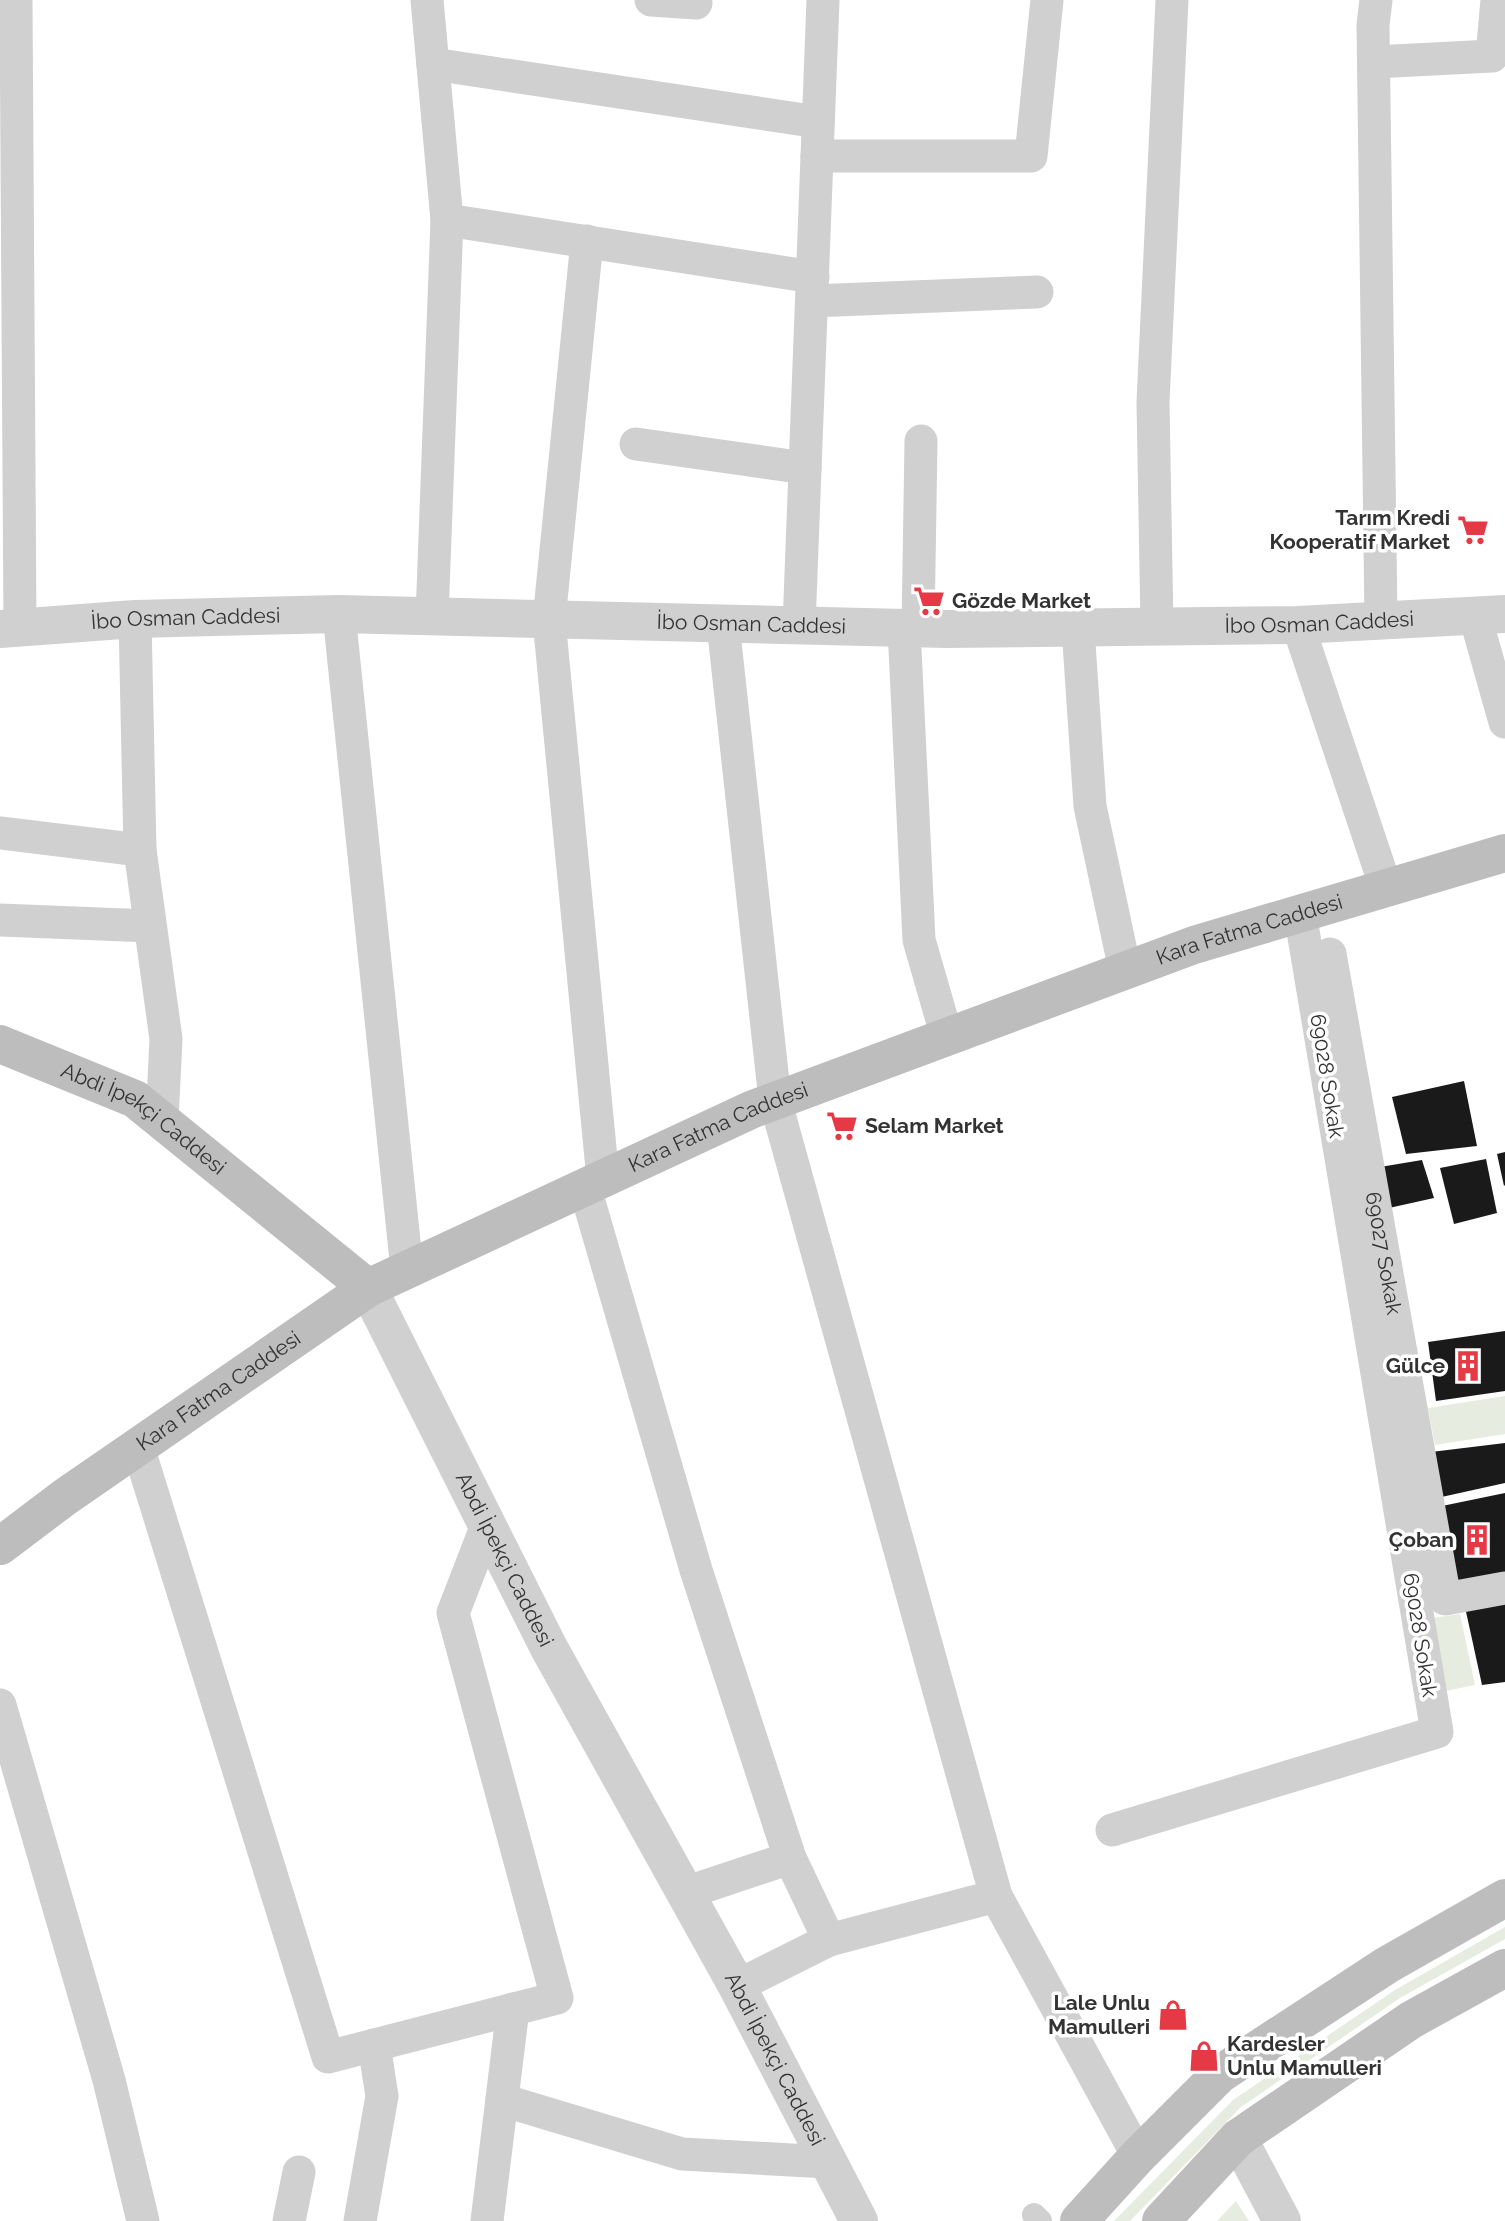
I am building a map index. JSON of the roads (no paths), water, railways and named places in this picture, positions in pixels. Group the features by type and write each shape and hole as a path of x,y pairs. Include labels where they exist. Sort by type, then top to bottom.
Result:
{"main road":[{"name":"Kara Fatma Caddesi","path":"0,1546 65,1497 368,1288 594,1183 775,1101 1194,945 1505,853"},
{"name":"Abdi İpekçi Caddesi","path":"0,1044 135,1099 368,1288"},
{"path":"1079,2221 1138,2156 1220,2074 1387,1965 1505,1898"},
{"path":"1166,2219 1238,2138 1411,2021 1505,1968"}],"street":[{"path":"427,0 447,220 432,617"},
{"path":"651,0 696,4"},
{"path":"799,626 823,0"},
{"path":"817,156 1031,156 1047,0"},
{"path":"1157,626 1153,402 1172,0"},
{"path":"1376,0 1373,25 1381,620"},
{"path":"1374,62 1492,56 1497,0"},
{"path":"10,628 11,7"},
{"path":"433,64 818,122"},
{"path":"447,220 587,242 812,289 1037,292"},
{"path":"587,242 549,620 594,1183 696,1570 790,1858 829,1940"},
{"path":"921,441 911,628 919,940 947,1037"},
{"path":"636,444 805,468"},
{"path":"339,614 407,1270"},
{"name":"İbo Osman Caddesi","path":"10,628 135,619 339,614 911,628 1298,625 1490,615"},
{"path":"1490,615 1505,722"},
{"path":"135,619 140,850 166,1039 162,1121"},
{"path":"723,624 775,1101 996,1896 1138,2156"},
{"path":"1298,625 1385,888"},
{"path":"1078,628 1090,806 1125,970"},
{"path":"0,833 140,850"},
{"name":"69027 Sokak","path":"1310,910 1445,1599 1505,1588"},
{"name":"69028 Sokak","path":"1112,1830 1437,1732 1310,910"},
{"path":"0,920 150,926"},
{"name":"Abdi İpekçi Caddesi","path":"368,1288 549,1648 737,1986 859,2221"},
{"path":"138,1447 328,2057 557,1998 453,1613 487,1525"},
{"path":"0,1705 109,2080 144,2221"},
{"path":"685,1894 790,1858"},
{"path":"737,1986 829,1940 996,1896"},
{"path":"487,2221 513,2009"},
{"path":"360,2221 382,2096 374,2045"},
{"path":"502,2100 682,2154 828,2162"},
{"path":"1238,2138 1282,2221"},
{"path":"289,2221 299,2172"}],"place":[{"name":"Tarım Kredi Kooperatif Market","path":"1473,530"},
{"name":"Gözde Market","path":"929,601"},
{"name":"Selam Market","path":"842,1126"},
{"name":"Gülce","path":"1468,1366"},
{"name":"Çoban","path":"1477,1540"},
{"name":"Lale Unlu Mamulleri","path":"1173,2015"},
{"name":"Kardesler Unlu Mamulleri","path":"1204,2056"}]}
